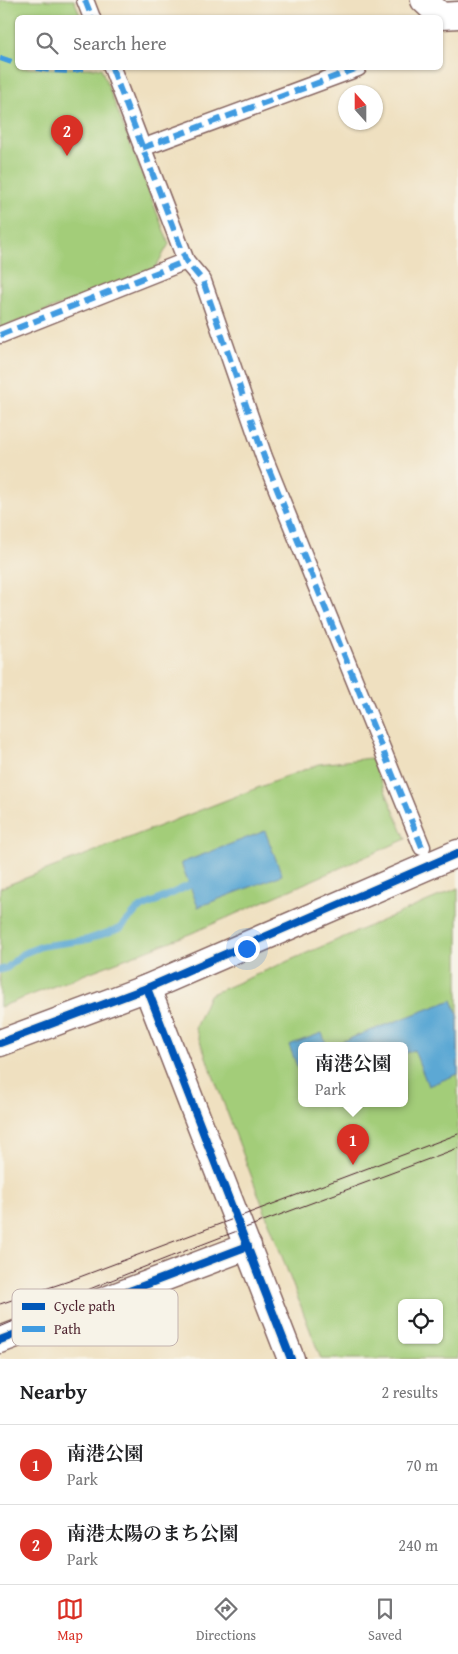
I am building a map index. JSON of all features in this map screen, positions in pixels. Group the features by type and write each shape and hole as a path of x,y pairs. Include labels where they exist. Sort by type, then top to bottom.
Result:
{"street":[{"path":"85,0 91,15"},
{"path":"424,0 440,15"},
{"path":"443,16 458,15"},
{"path":"113,70 186,261 203,281 264,457 422,847"},
{"path":"142,148 353,70"},
{"path":"0,335 186,261"},
{"path":"0,1043 147,988 458,853"},
{"path":"147,988 291,1359"},
{"path":"135,1289 248,1246"},
{"path":"0,1340 12,1335"}],"green space":[{"path":"0,0 74,0 80,15 15,15 15,70 102,70 169,244 154,270 0,328"},
{"path":"371,758 406,839 192,933 0,1007 0,888 319,764"},
{"path":"458,888 458,1359 321,1359 195,1028 209,995"}],"water":[{"path":"265,831 282,875 198,907 181,863"},
{"path":"452,1000 458,1015 458,1074 428,1086 414,1050 408,1052 408,1042 341,1042"},
{"path":"322,1033 325,1042 298,1042 298,1069 289,1045"}],"waterway":[{"path":"0,970 7,968 22,954 42,946 86,940 121,928 137,910 190,885"}],"tram line":[{"path":"45,1289 458,1134"},
{"path":"89,1289 458,1148"},
{"path":"0,1304 12,1300"},
{"path":"0,1327 12,1322"}],"marked path":[{"path":"85,0 91,15"},
{"path":"0,58 15,63"},
{"path":"54,70 78,70"},
{"path":"113,70 186,261 203,281 264,457 422,847"},
{"path":"142,148 353,70"},
{"path":"0,335 186,261"}],"cycle path":[{"path":"0,1043 147,988 458,853"},
{"path":"147,988 291,1359"},
{"path":"135,1289 248,1246"},
{"path":"0,1340 12,1335"}],"place":[{"name":"南港太陽のまち公園","path":"67,156"},
{"name":"南港公園","path":"353,1165"}]}
